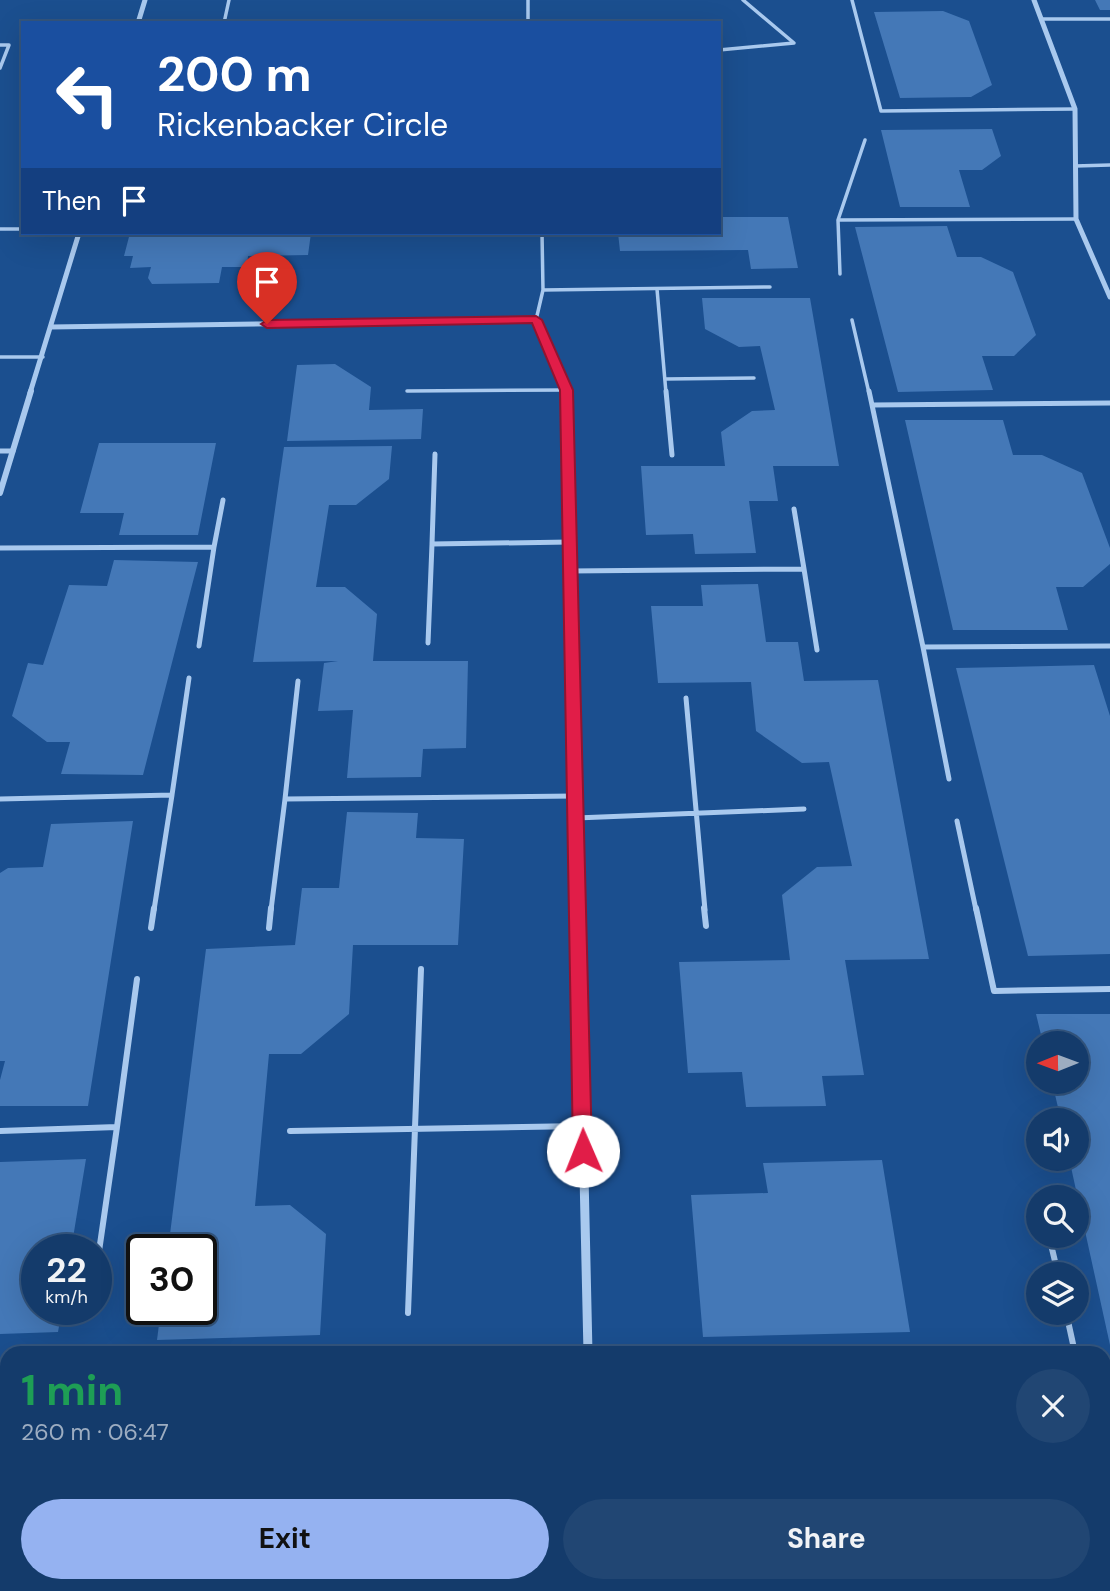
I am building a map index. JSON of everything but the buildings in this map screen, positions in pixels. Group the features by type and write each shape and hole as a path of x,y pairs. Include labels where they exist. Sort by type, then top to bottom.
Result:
{"street":[{"path":"139,21 145,0"},
{"path":"1034,0 1075,109 1076,219 1110,297"},
{"path":"0,493 78,235"},
{"path":"51,327 536,320 567,390 588,1346"}],"lane":[{"path":"224,21 229,0"},
{"path":"528,0 528,21"},
{"path":"721,50 794,43 743,0"},
{"path":"852,0 881,111 1075,109"},
{"path":"1041,19 1110,19"},
{"path":"0,45 9,45 0,68"},
{"path":"840,274 838,220 865,140"},
{"path":"1076,166 1110,165"},
{"path":"838,220 1076,219"},
{"path":"0,229 21,229"},
{"path":"536,320 543,290 542,235"},
{"path":"543,290 770,287"},
{"path":"657,289 672,455"},
{"path":"852,320 949,779"},
{"path":"0,357 43,357"},
{"path":"666,379 754,378"},
{"path":"407,391 567,390"},
{"path":"872,405 1110,403"},
{"path":"0,451 13,451"},
{"path":"428,643 435,454"},
{"path":"199,646 223,500"},
{"path":"794,509 817,650"},
{"path":"432,544 570,542"},
{"path":"0,548 214,547"},
{"path":"570,572 804,569"},
{"path":"923,647 1110,646"},
{"path":"151,928 189,678"},
{"path":"269,928 298,681"},
{"path":"686,698 706,926"},
{"path":"0,799 172,795"},
{"path":"285,799 575,796"},
{"path":"576,818 804,808"},
{"path":"957,821 994,991 1110,989"},
{"path":"408,1313 421,969"},
{"path":"102,1234 138,979"},
{"path":"290,1131 582,1126"},
{"path":"0,1131 117,1127"},
{"path":"1069,1325 1073,1346"}],"route":[{"path":"267,324 536,320 567,390 583,1151"}]}
